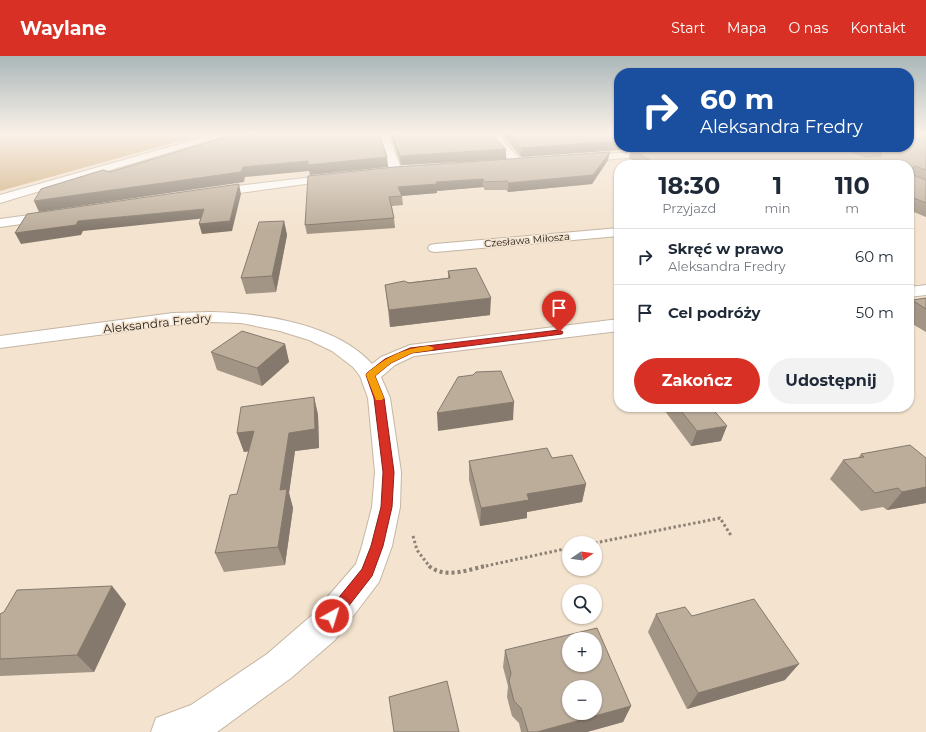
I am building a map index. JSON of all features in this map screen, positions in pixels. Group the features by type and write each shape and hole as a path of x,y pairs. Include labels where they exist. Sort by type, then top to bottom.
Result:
{"street":[{"path":"0,199 117,166"},
{"path":"390,166 392,172 411,170"},
{"path":"201,194 262,185 349,176"},
{"path":"0,223 64,214"},
{"name":"Czesława Miłosza","path":"435,248 614,232"},
{"name":"Aleksandra Fredry","path":"0,342 172,320 211,317 241,318 283,326 316,336 339,347 360,363 370,375 379,398 388,472 386,507 377,546 368,572 323,628 279,666 203,719 170,732"},
{"path":"370,375 388,361 410,351 614,326"}],"path":[{"path":"602,542 720,518 732,537"},
{"path":"412,530 413,540 422,559 434,570 452,573 562,549"}],"shaded area":[{"path":"0,166 92,166 0,191"}],"building":[{"path":"131,166 259,166 243,167 241,172 34,201 41,189 103,170 110,172"},
{"path":"416,166 600,166 593,175 508,183 507,181 485,182 483,179 436,182 437,184 398,187 402,196 389,197 394,218 305,225 308,176"},
{"path":"915,166 926,166 926,170"},
{"path":"914,175 926,180 926,203 914,198"},
{"path":"239,184 230,221 199,224 204,209 78,221 76,225 15,233 27,214"},
{"path":"284,221 272,276 241,278 259,222"},
{"path":"476,268 491,298 389,310 385,285 404,281 409,283 450,278 448,271"},
{"path":"926,298 926,309 914,301 914,300"},
{"path":"242,331 285,344 257,368 211,352"},
{"path":"501,371 514,402 437,413 458,377 473,375 476,372"},
{"path":"314,397 315,429 289,433 280,490 287,489 278,547 215,553 230,495 237,494 254,431 237,433 241,407"},
{"path":"682,412 715,412 727,426 697,431"},
{"path":"910,445 926,458 926,487 902,492 898,488 875,493 843,460 864,457 861,454"},
{"path":"547,448 552,458 572,455 586,484 527,494 529,500 481,508 469,461"},
{"path":"112,586 77,655 0,659 0,614 4,612 17,590"},
{"path":"754,599 799,664 698,693 656,614 685,607 692,616"},
{"path":"597,628 599,632 580,632"},
{"path":"562,636 562,672 602,672 602,639 631,706 602,714 602,680 562,680 562,720 580,720 537,732 528,732 521,708 514,701 509,681 511,673 505,650"},
{"path":"447,681 459,732 394,732 389,697"}],"slow traffic":[{"path":"379,398 370,375 388,361 410,351 429,348"}],"route":[{"path":"332,616 368,572 377,546 386,507 388,472 379,398 370,375 388,361 410,351 559,332"}]}
